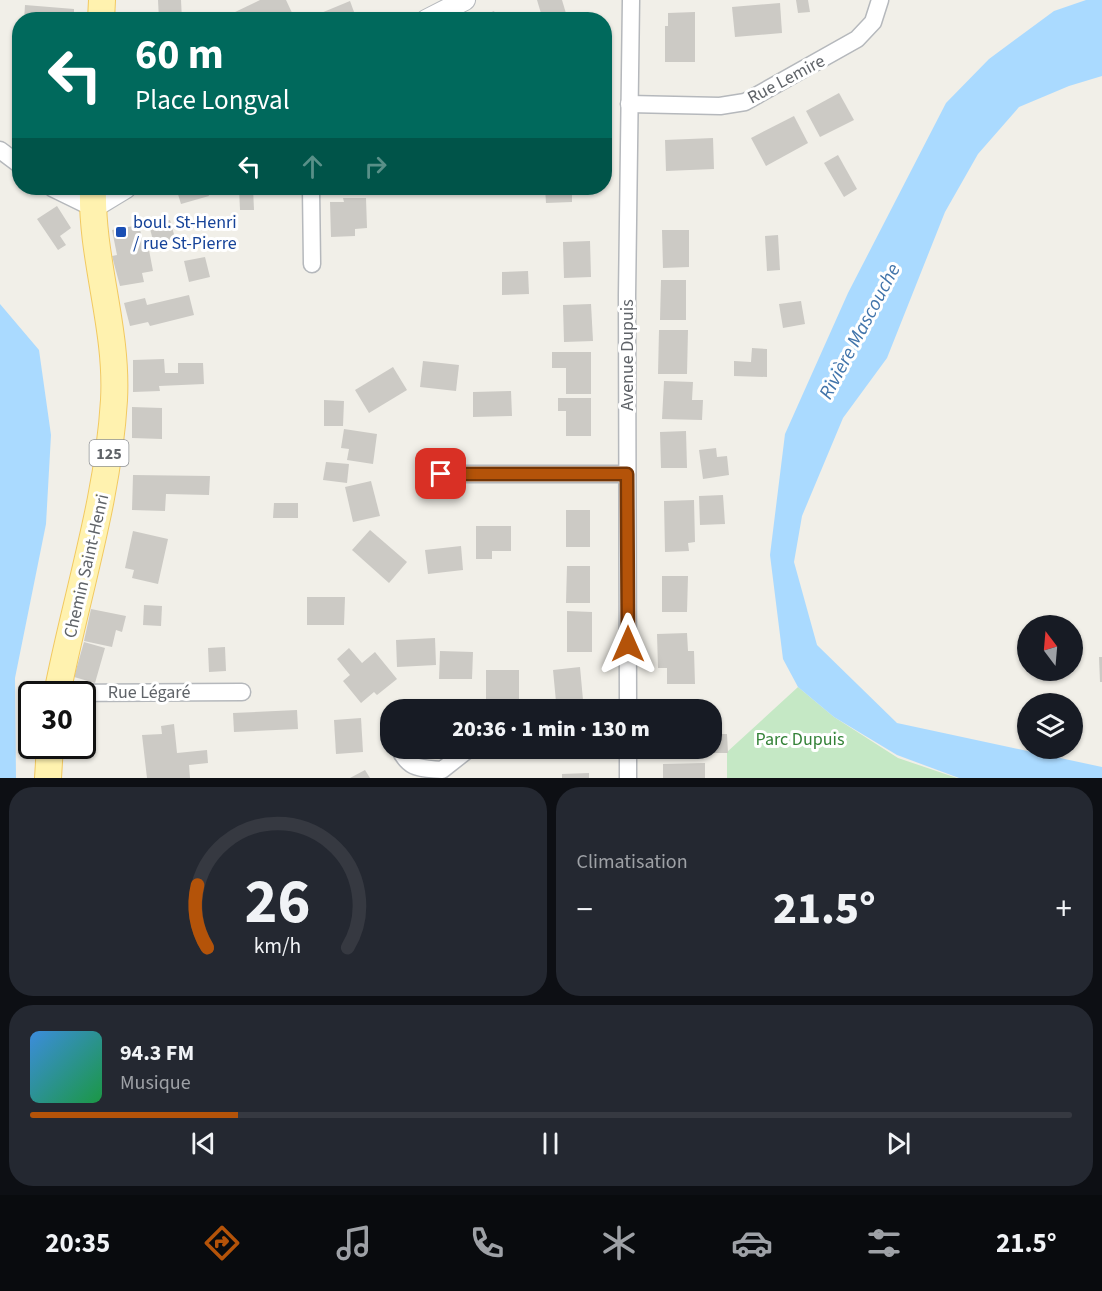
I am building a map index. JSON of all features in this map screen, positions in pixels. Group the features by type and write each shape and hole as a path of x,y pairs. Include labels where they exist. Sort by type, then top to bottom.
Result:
{"main road":[{"name":"Chemin Saint-Henri","path":"60,681 106,479 114,399 114,354 93,226 93,198"},
{"path":"48,778 50,759"}],"street":[{"path":"442,12 465,0"},
{"name":"Avenue Dupuis","path":"628,699 627,474 631,0"},
{"name":"Rue Lemire","path":"629,104 720,106 745,102 857,39 873,22 880,0"},
{"path":"311,195 312,264"},
{"path":"441,474 627,474"},
{"name":"Rue Légaré","path":"96,694 242,692"},
{"path":"404,759 416,768 442,770 456,759"},
{"path":"628,759 628,778"}],"green space":[{"name":"Parc Dupuis","path":"798,687 834,717 898,758 957,778 727,778 727,752"}],"water":[{"name":"Rivière Mascouche","path":"1086,0 1102,0 1102,76 1069,86 1019,107 978,154 945,212 887,358 843,418 802,516 794,562 817,645 897,723 1017,749 1017,759 1065,759 1102,767 1102,778 959,778 897,755 834,717 798,687 783,659 770,555 785,434 848,293 946,103 989,59 1054,11"},
{"path":"0,304 39,350 51,435 46,524 15,678 16,778 0,778"}],"building":[{"path":"158,0 181,0 182,12 159,12"},
{"path":"260,0 286,0 292,12 235,12"},
{"path":"537,0 562,0 566,12 541,12"},
{"path":"796,0 808,0 810,12 798,13"},
{"path":"350,1 354,12 323,12"},
{"path":"780,3 782,33 735,37 732,7"},
{"path":"25,5 74,9 74,12 25,12"},
{"path":"695,12 695,62 665,62 665,26 668,26 668,13"},
{"path":"839,93 854,120 820,137 806,111"},
{"path":"794,116 808,143 766,166 751,138"},
{"path":"713,138 714,169 666,171 665,140"},
{"path":"838,155 857,189 844,197 824,163"},
{"path":"178,195 209,196 181,204"},
{"path":"239,195 253,195 254,210 240,210"},
{"path":"545,195 572,195 572,202 546,203"},
{"path":"343,198 366,198 367,228 355,229 355,236 331,237 330,202 344,202"},
{"path":"57,206 71,228 60,236 66,245 58,250 37,219"},
{"path":"170,220 175,238 154,244 149,225"},
{"path":"139,225 145,251 149,250 153,271 142,273 144,282 120,286 112,256 117,255 112,230"},
{"path":"662,230 689,230 689,267 663,268"},
{"path":"778,235 780,270 767,271 765,236"},
{"path":"590,241 591,277 564,278 563,242"},
{"path":"205,257 210,277 189,282 184,261"},
{"path":"528,271 529,294 502,295 502,272"},
{"path":"661,280 686,280 686,320 660,320"},
{"path":"189,295 194,315 150,326 148,322 130,326 124,303 145,298 147,305"},
{"path":"801,301 805,324 783,328 779,304"},
{"path":"591,304 593,341 564,342 563,305"},
{"path":"659,330 688,330 687,374 658,374"},
{"path":"752,348 767,349 767,377 734,376 734,361 751,362"},
{"path":"552,352 591,352 591,394 566,394 566,368 552,368"},
{"path":"164,359 165,373 178,373 178,363 203,363 204,384 159,386 160,391 133,392 133,360"},
{"path":"423,361 459,365 456,391 420,387"},
{"path":"393,367 407,390 369,413 355,390"},
{"path":"664,381 693,382 692,400 703,400 702,420 662,419"},
{"path":"511,391 512,416 473,417 473,392"},
{"path":"558,398 591,398 591,436 566,436 566,411 558,411"},
{"path":"324,400 344,401 343,426 324,426"},
{"path":"132,407 162,408 162,439 132,438"},
{"path":"344,429 377,434 373,464 347,460 349,449 341,448"},
{"path":"686,431 687,468 661,468 660,432"},
{"path":"716,448 717,457 727,456 729,475 703,479 699,450"},
{"path":"326,462 349,464 347,483 323,480"},
{"path":"133,475 210,476 209,495 166,494 165,511 132,510"},
{"path":"371,481 380,516 353,522 345,487"},
{"path":"723,495 725,524 700,525 699,496"},
{"path":"694,500 695,542 688,543 689,551 665,552 664,501"},
{"path":"274,503 298,503 298,518 273,518"},
{"path":"566,510 590,510 590,547 566,547"},
{"path":"476,526 511,526 511,551 492,551 492,559 476,559"},
{"path":"370,530 407,562 389,583 352,550"},
{"path":"133,531 168,539 158,584 132,578 134,570 125,568"},
{"path":"461,546 463,570 428,574 425,550"},
{"path":"567,566 590,566 590,603 566,603"},
{"path":"662,576 688,576 687,612 662,612"},
{"path":"307,597 345,597 344,625 307,625"},
{"path":"144,605 162,606 161,626 143,625"},
{"path":"91,609 126,616 122,632 116,630 112,647 84,641"},
{"path":"567,611 592,612 592,652 567,652"},
{"path":"687,633 688,651 694,651 695,684 667,684 667,668 658,668 657,634"},
{"path":"435,638 436,665 397,667 396,640"},
{"path":"84,642 105,648 96,681 74,677"},
{"path":"225,647 226,671 209,672 208,648"},
{"path":"349,648 362,663 375,652 397,679 377,695 374,692 361,703 343,681 350,675 337,659"},
{"path":"440,651 473,652 472,679 439,679"},
{"path":"1099,657 1102,657 1102,682 1100,682"},
{"path":"580,667 583,699 556,699 553,670"},
{"path":"486,670 519,670 519,699 486,699"},
{"path":"297,710 298,729 234,732 233,713"},
{"path":"361,718 363,752 336,754 334,720"},
{"path":"174,724 177,753 207,750 208,763 189,765 190,778 147,778 142,735 162,734 161,726"},
{"path":"722,734 727,734 728,753 722,753"},
{"path":"705,763 705,778 663,778 663,764"},
{"path":"365,770 370,778 350,778"},
{"path":"589,773 589,778 562,778 562,774"}],"place":[{"name":"boul. St-Henri / rue St-Pierre","path":"121,232"}],"route":[{"path":"441,474 627,474 628,644"}]}
